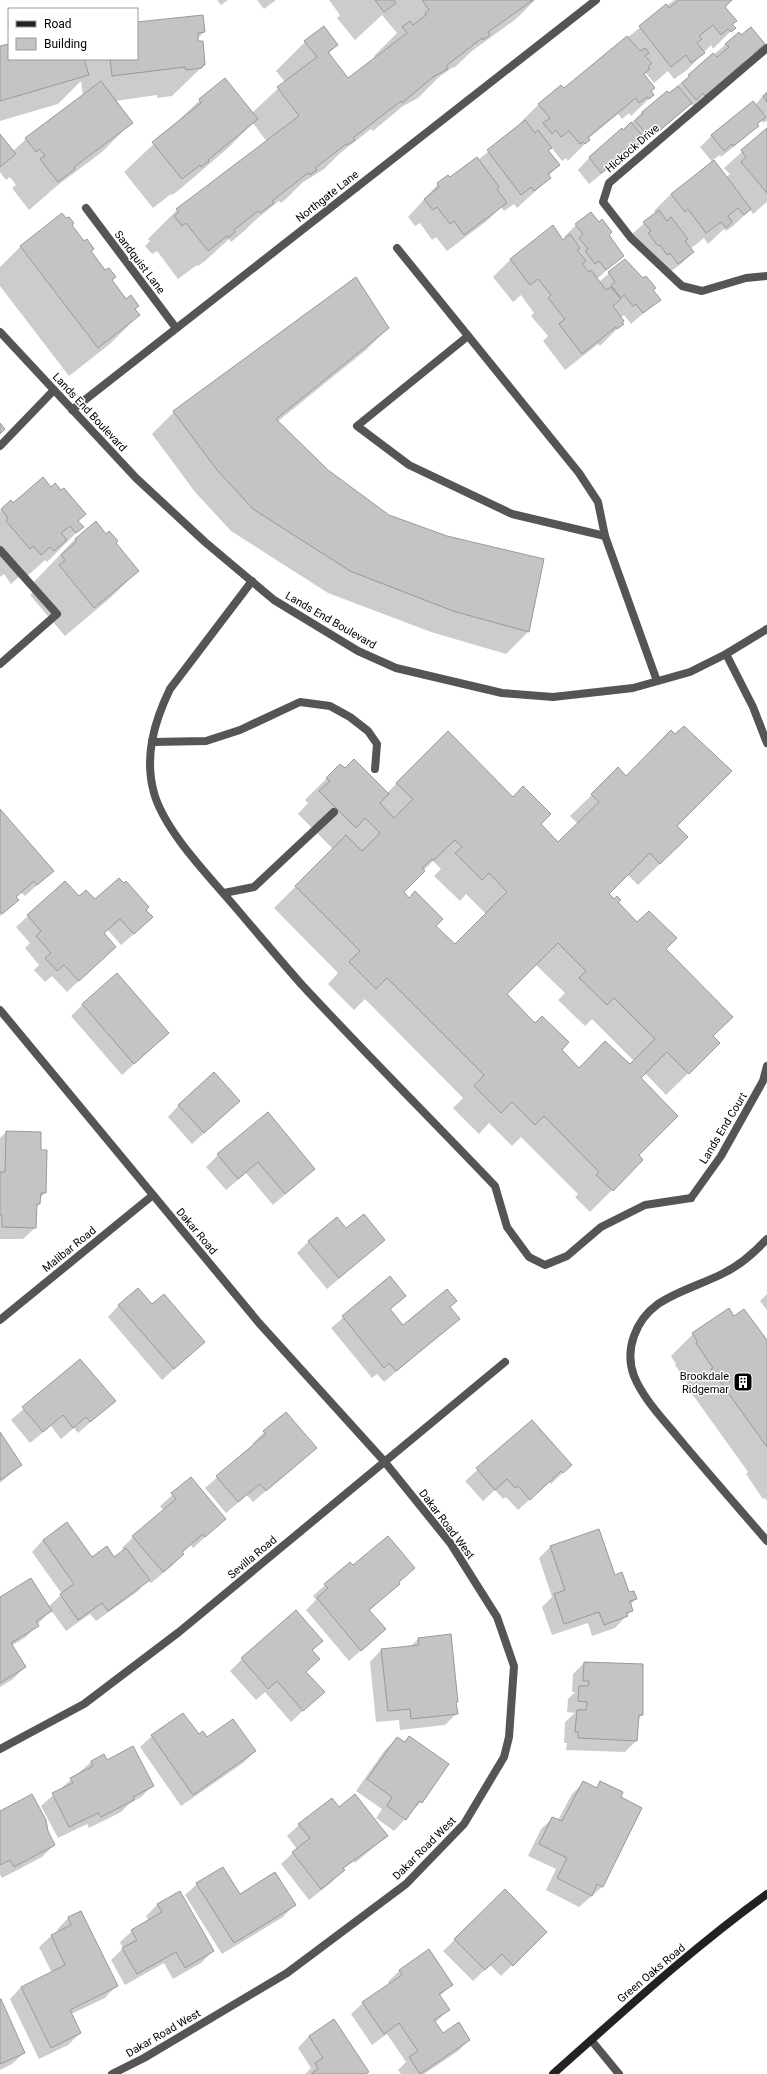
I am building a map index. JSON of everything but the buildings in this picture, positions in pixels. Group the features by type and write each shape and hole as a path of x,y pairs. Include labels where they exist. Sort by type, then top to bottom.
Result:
{"main road":[{"name":"Green Oaks Road","path":"553,2074 731,1920 767,1894"}],"street":[{"name":"Northgate Lane","path":"72,410 596,0"},
{"name":"Hickock Drive","path":"767,48 608,183 603,202 631,238 682,286 702,291 746,278 767,276"},
{"name":"Sandquist Lane","path":"86,208 176,328"},
{"path":"397,248 579,473 598,502 605,536 657,681"},
{"name":"Lands End Boulevard","path":"0,332 136,478 205,542 274,600 358,651 396,668 502,692 553,696 633,688 690,672 726,654 767,629"},
{"path":"468,336 357,426 409,466 512,514 605,536"},
{"path":"0,446 54,390"},
{"path":"0,550 57,614 0,664"},
{"path":"252,581 170,689 160,710 152,742 149,767 154,793 163,816 198,863 224,894 254,887 334,812"},
{"path":"726,654 753,707 767,743"},
{"path":"152,742 206,741 240,730 300,702 330,706 350,717 362,726 377,744 375,769"},
{"name":"Lands End Court","path":"224,894 302,984 495,1186 507,1227 528,1257 545,1265 567,1256 601,1227 645,1205 692,1198 721,1156 763,1081 767,1066"},
{"name":"Dakar Road","path":"0,1010 259,1323 384,1461"},
{"name":"Malibar Road","path":"0,1320 153,1195"},
{"path":"767,1239 752,1254 724,1273 659,1303 647,1313 637,1325 632,1342 631,1359 634,1375 657,1412 767,1541"},
{"name":"Sevilla Road","path":"0,1749 90,1699 179,1632 505,1362"},
{"name":"Dakar Road West","path":"112,2074 144,2058 287,1973 406,1884 464,1824 504,1757 510,1737 514,1666 497,1616 451,1544 384,1461"},
{"path":"591,2040 619,2074"}],"place":[{"name":"Brookdale Ridgemar","path":"743,1382"}]}
